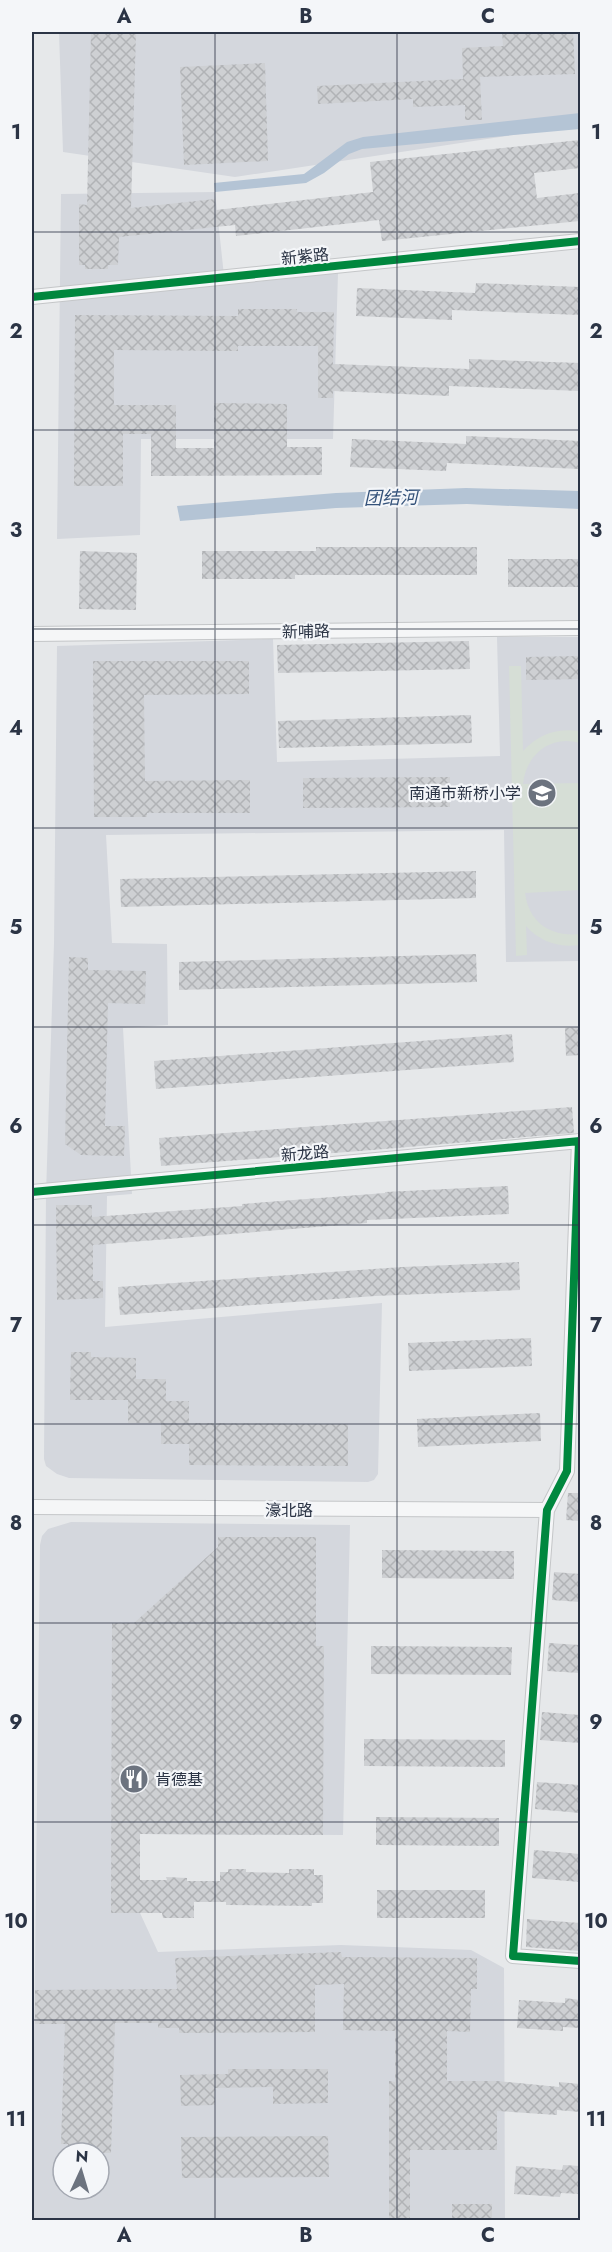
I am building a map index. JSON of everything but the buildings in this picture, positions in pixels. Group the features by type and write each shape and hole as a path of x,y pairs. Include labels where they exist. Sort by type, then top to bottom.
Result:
{"street":[{"name":"新紫路","path":"32,297 580,241"},
{"name":"新哺路","path":"32,634 580,628"},
{"name":"新龙路","path":"32,1192 580,1141"},
{"path":"580,1141 567,1472 547,1510 513,1956 580,1961"},
{"name":"濠北路","path":"32,1506 547,1510"}],"shaded area":[{"path":"59,32 580,32 580,125 235,177 63,152"},
{"path":"215,192 225,285 338,273 333,439 141,439 140,535 57,539 61,194"},
{"path":"497,637 580,637 580,961 506,962 504,830 106,835 112,943 167,944 168,1025 123,1028 132,1194 107,1196 105,1327 382,1303 378,1474 374,1480 368,1482 69,1478 57,1474 46,1466 44,1459 46,1194 54,943 57,646 273,639 277,762 500,756"},
{"path":"509,666 521,666 523,751 542,736 563,730 580,731 580,743 559,742 541,749 529,764 523,784 580,783 580,890 525,893 531,912 543,926 560,933 580,934 580,945 565,946 551,943 526,926 527,955 516,956"},
{"path":"71,1522 350,1525 343,1835 140,1834 140,1913 158,1952 341,1945 471,1950 504,1968 505,2220 32,2220 40,1545 42,1536 48,1529"}],"water":[{"path":"580,113 580,129 362,149 349,154 306,183 215,192 214,183 304,174 347,142 363,137"},
{"name":"团结河","path":"466,488 580,491 580,509 467,504 336,508 180,521 177,506 336,493"}],"cycle path":[{"path":"32,297 580,241"},
{"path":"579,1141 567,1471 547,1510 513,1956 580,1961"},
{"path":"32,1192 580,1141"}],"place":[{"name":"南通市新桥小学","path":"542,793"},
{"name":"肯德基","path":"134,1779"}]}
